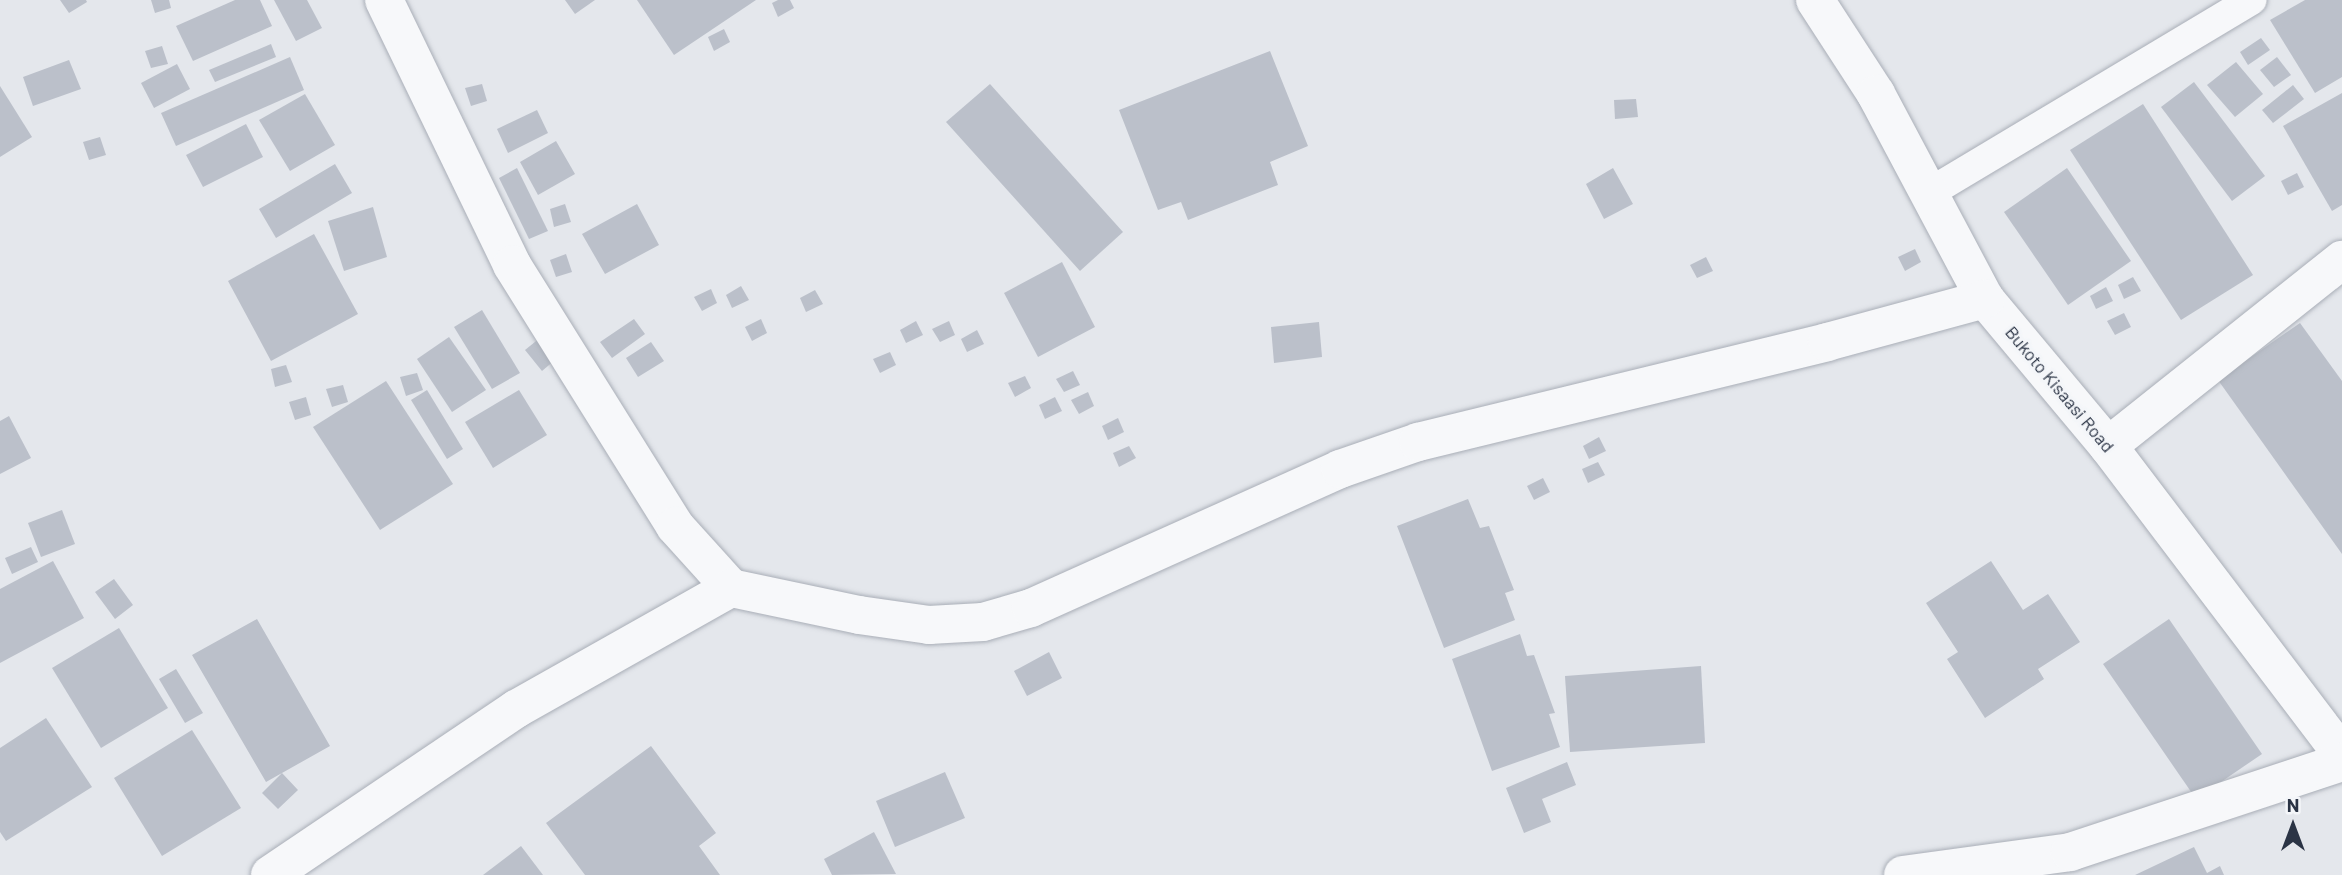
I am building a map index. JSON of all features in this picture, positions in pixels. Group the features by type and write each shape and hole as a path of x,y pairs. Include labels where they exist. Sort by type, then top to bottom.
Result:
{"street":[{"path":"384,0 512,265 675,526 731,588 859,615 929,625 983,622 1031,608 1340,469 1418,442 1827,342 1985,299"},
{"name":"Bukoto Kisaasi Road","path":"1815,0 1876,94 1985,299 2108,446 2342,754"},
{"path":"2108,446 2342,260"},
{"path":"283,872 516,709 731,588"},
{"path":"1903,875 2070,852 2342,762"}],"lane":[{"path":"1929,193 2252,0"}],"building":[{"path":"60,0 86,0 87,2 69,13"},
{"path":"151,0 169,0 171,8 155,13"},
{"path":"235,0 260,0 272,26 193,61 176,26"},
{"path":"274,0 307,0 322,28 296,41"},
{"path":"565,0 595,0 575,14"},
{"path":"637,0 756,0 674,55"},
{"path":"790,0 794,8 778,17 772,3"},
{"path":"2305,0 2342,0 2342,77 2315,93 2270,20"},
{"path":"724,29 730,42 714,51 708,37"},
{"path":"2261,38 2270,50 2248,65 2240,52"},
{"path":"271,44 276,57 215,82 209,70"},
{"path":"162,46 168,64 151,68 145,51"},
{"path":"1270,51 1308,146 1270,162 1278,185 1188,220 1181,202 1158,210 1119,110"},
{"path":"290,57 304,90 176,146 161,113"},
{"path":"2277,57 2291,75 2274,87 2260,70"},
{"path":"69,60 81,89 33,106 23,77"},
{"path":"2236,62 2263,94 2235,117 2207,85"},
{"path":"177,64 190,89 154,108 141,83"},
{"path":"2194,82 2265,176 2232,201 2161,107"},
{"path":"482,84 487,101 471,106 465,88"},
{"path":"990,84 1123,232 1080,271 946,122"},
{"path":"2293,85 2304,99 2273,123 2262,110"},
{"path":"0,86 32,137 0,157"},
{"path":"2342,93 2342,205 2332,211 2283,126"},
{"path":"305,94 335,145 290,171 259,120"},
{"path":"1636,99 1638,117 1615,119 1614,100"},
{"path":"2143,104 2253,275 2181,320 2070,150"},
{"path":"537,110 548,133 508,153 497,129"},
{"path":"246,124 263,157 203,187 186,155"},
{"path":"100,137 106,155 89,160 83,142"},
{"path":"556,141 575,174 538,195 520,162"},
{"path":"335,164 352,193 276,238 259,209"},
{"path":"517,168 548,231 529,239 499,178"},
{"path":"1613,168 1633,204 1604,219 1586,184"},
{"path":"2067,168 2131,261 2068,305 2004,212"},
{"path":"2297,173 2304,187 2288,195 2281,181"},
{"path":"565,204 571,222 554,227 550,209"},
{"path":"637,204 659,245 605,274 582,234"},
{"path":"373,207 387,257 344,271 328,221"},
{"path":"314,234 358,314 271,361 228,281"},
{"path":"1915,249 1921,262 1905,271 1898,257"},
{"path":"566,254 572,272 556,277 550,260"},
{"path":"1706,257 1713,271 1697,278 1690,265"},
{"path":"1062,262 1095,327 1038,357 1004,293"},
{"path":"2133,277 2141,291 2124,299 2118,285"},
{"path":"741,286 749,300 732,308 726,295"},
{"path":"2106,287 2113,301 2096,309 2090,296"},
{"path":"711,289 717,303 702,311 694,297"},
{"path":"815,290 823,304 806,312 800,298"},
{"path":"482,310 520,373 492,389 454,327"},
{"path":"2124,313 2131,327 2115,335 2107,321"},
{"path":"634,319 645,334 612,358 600,342"},
{"path":"761,319 767,333 752,341 745,327"},
{"path":"916,321 923,335 906,343 900,330"},
{"path":"949,321 955,335 940,342 932,329"},
{"path":"1319,322 1322,357 1274,363 1271,327"},
{"path":"2300,323 2342,381 2342,554 2218,380"},
{"path":"977,330 984,344 967,352 961,339"},
{"path":"546,333 562,354 542,371 525,350"},
{"path":"449,337 486,390 452,412 417,359"},
{"path":"651,342 664,361 638,377 626,358"},
{"path":"890,352 896,365 880,373 873,359"},
{"path":"286,365 292,382 275,387 271,369"},
{"path":"1073,371 1080,385 1064,392 1056,379"},
{"path":"417,373 423,390 406,396 400,377"},
{"path":"1025,376 1031,388 1015,397 1008,383"},
{"path":"386,381 453,484 380,530 313,427"},
{"path":"343,385 348,402 332,407 326,389"},
{"path":"427,390 463,449 447,459 411,400"},
{"path":"519,390 547,435 493,468 465,422"},
{"path":"1088,392 1094,406 1079,414 1071,400"},
{"path":"306,397 311,415 295,420 289,402"},
{"path":"1055,397 1062,411 1045,419 1039,405"},
{"path":"9,416 31,458 0,474 0,421"},
{"path":"1118,418 1124,432 1108,440 1102,426"},
{"path":"1599,437 1606,451 1589,459 1583,446"},
{"path":"1129,446 1136,458 1119,467 1113,453"},
{"path":"1598,462 1605,475 1588,483 1582,469"},
{"path":"1543,478 1550,492 1534,500 1527,486"},
{"path":"1468,499 1480,528 1489,526 1514,590 1505,593 1515,620 1444,648 1397,526"},
{"path":"62,510 75,544 41,557 28,523"},
{"path":"31,547 38,562 12,574 5,558"},
{"path":"53,561 84,618 0,663 0,589"},
{"path":"1991,561 2023,610 2048,594 2080,642 2038,669 2044,679 1985,718 1947,659 1958,652 1926,603"},
{"path":"114,579 133,605 115,619 95,592"},
{"path":"257,619 330,746 266,782 192,655"},
{"path":"2169,619 2262,754 2196,799 2103,664"},
{"path":"119,628 168,708 101,748 52,668"},
{"path":"1520,634 1527,656 1534,655 1555,713 1549,714 1560,747 1492,771 1452,659"},
{"path":"1049,652 1062,678 1027,696 1014,671"},
{"path":"1701,666 1705,743 1570,752 1565,676"},
{"path":"176,669 203,713 185,723 159,679"},
{"path":"46,718 92,787 6,841 0,832 0,748"},
{"path":"192,730 241,808 162,856 114,778"},
{"path":"651,746 716,833 699,846 720,875 585,875 546,823"},
{"path":"1567,762 1576,785 1542,799 1551,822 1524,833 1506,788"},
{"path":"945,772 965,818 895,847 876,801"},
{"path":"282,773 298,790 278,809 262,793"},
{"path":"874,832 896,874 832,875 824,859"},
{"path":"521,846 543,875 483,875"},
{"path":"2194,847 2207,873 2220,866 2224,875 2135,875"}]}
